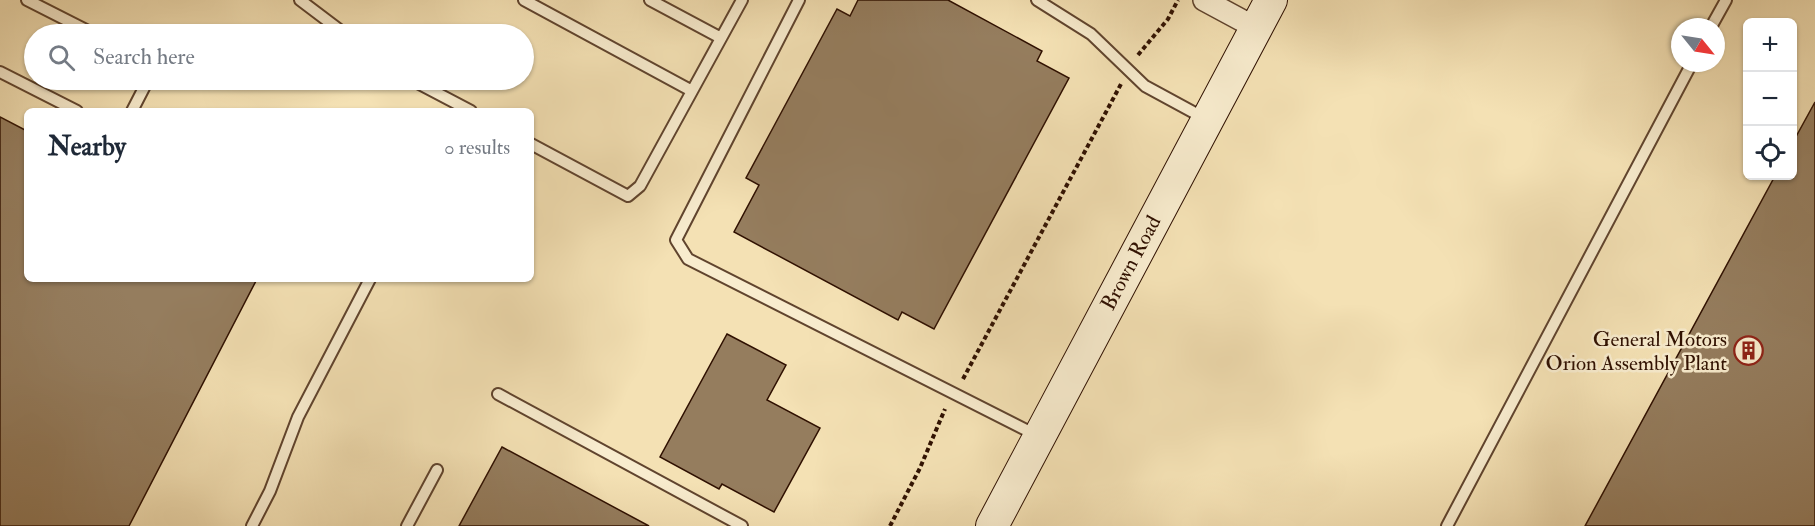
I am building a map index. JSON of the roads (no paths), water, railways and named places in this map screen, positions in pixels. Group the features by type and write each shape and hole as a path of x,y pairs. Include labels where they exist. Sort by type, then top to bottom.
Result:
{"main road":[{"name":"Brown Road","path":"992,526 1271,0"}],"street":[{"path":"1204,0 1256,28"}],"lane":[{"path":"27,0 74,24"},
{"path":"300,0 332,24"},
{"path":"524,0 692,91"},
{"path":"650,0 721,38"},
{"path":"534,146 628,196 640,186 742,0"},
{"path":"799,0 676,240 688,258 1039,436"},
{"path":"1037,0 1091,34 1145,86 1207,120"},
{"path":"1717,18 1726,0"},
{"path":"0,72 24,84"},
{"path":"1447,526 1687,72"},
{"path":"36,90 72,108"},
{"path":"134,108 143,90"},
{"path":"431,90 465,108"},
{"path":"252,526 270,491 298,417 368,282"},
{"path":"498,394 742,526"},
{"path":"407,526 437,470"}],"place":[{"name":"General Motors Orion Assembly Plant","path":"1748,351"}]}
